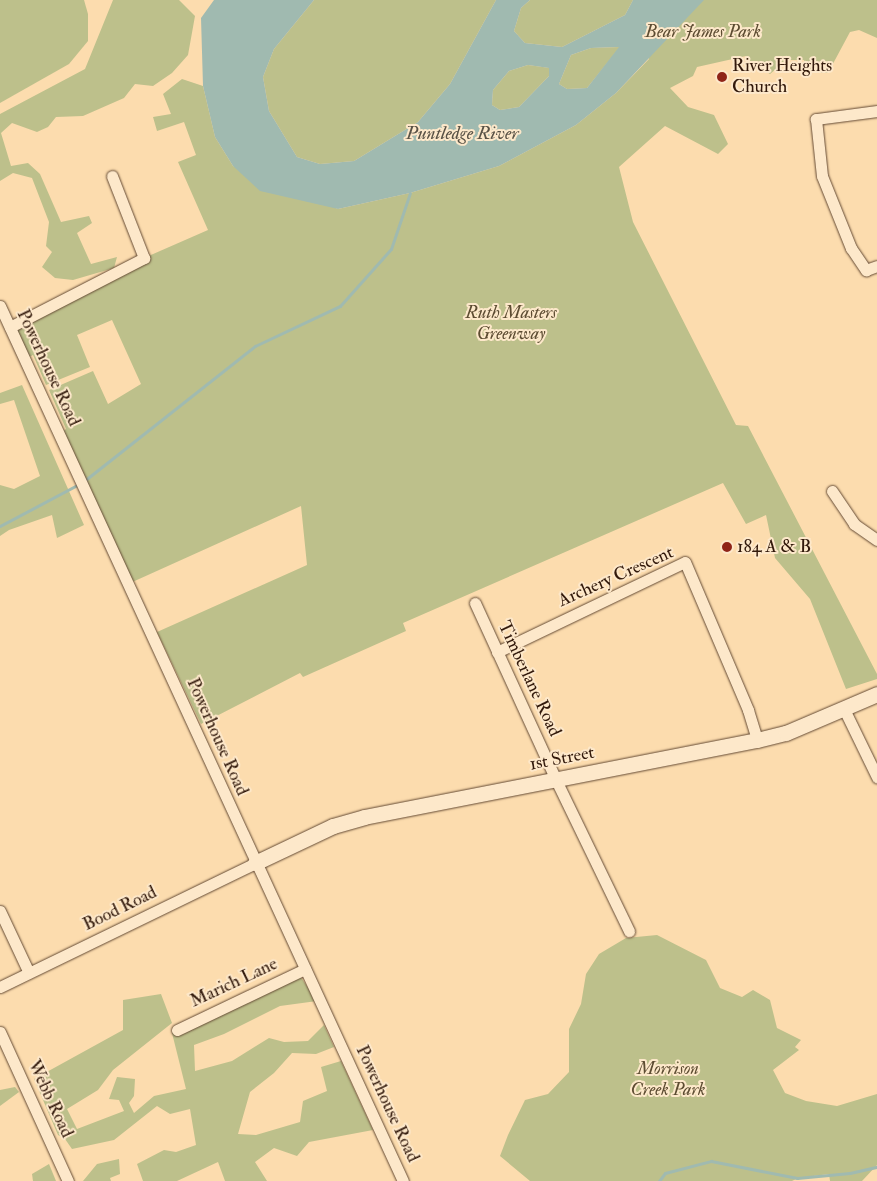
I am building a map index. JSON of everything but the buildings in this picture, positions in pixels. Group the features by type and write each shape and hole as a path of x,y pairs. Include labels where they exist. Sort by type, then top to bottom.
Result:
{"street":[{"path":"877,111 816,119 822,176 851,248 866,270 877,266"},
{"path":"10,327 144,258 112,176"},
{"name":"Powerhouse Road","path":"0,306 403,1181"},
{"path":"832,491 854,524 877,540"},
{"name":"Archery Crescent","path":"497,652 686,562 748,710 757,740"},
{"name":"Timberlane Road","path":"475,604 556,780 629,931"},
{"name":"1st Street","path":"255,863 332,826 364,817 757,740 786,733 877,694"},
{"path":"844,709 877,777"},
{"name":"Bood Road","path":"0,986 255,863"},
{"path":"0,911 30,973"},
{"name":"Marich Lane","path":"177,1030 305,969"},
{"name":"Webb Road","path":"0,1032 68,1181"}],"green space":[{"path":"0,0 84,0 88,14 88,41 69,64 0,103"},
{"path":"113,0 179,0 195,16 188,55 172,73 153,86 135,84 124,98 83,116 56,117 48,127 37,132 12,123 1,133 11,166 28,163 40,174 61,222 89,216 92,223 77,233 91,264 117,257 114,268 73,280 55,278 42,267 52,252 46,246 49,222 32,178 13,173 0,181 0,114 85,69"},
{"path":"314,0 496,0 450,84 418,122 354,161 320,164 297,157 269,111 263,77 274,49"},
{"path":"530,0 633,0 625,15 562,47 525,43 514,31 521,8"},
{"name":"Ruth Masters Greenway","path":"687,0 877,0 877,38 859,30 850,32 828,73 810,72 804,60 787,60 770,74 753,64 746,56 697,67 693,76 670,88 688,107 714,115 728,144 718,154 665,126 619,167 633,222 736,425 748,426 877,674 877,679 846,689 810,599 775,558 766,515 746,524 723,483 403,623 406,631 303,677 300,673 201,724 157,632 307,565 301,506 128,584 59,434 66,429 49,390 93,371 108,404 141,384 112,320 77,335 90,367 46,385 33,355 25,359 10,327 144,258 208,230 178,162 196,155 184,122 157,131 153,117 171,114 163,94 182,79 203,86 215,137 233,166 338,209 410,193 499,166 576,125 616,93 649,59 647,47"},
{"path":"620,47 587,88 567,89 559,84 571,55 591,48"},
{"path":"528,65 550,68 549,76 519,107 500,110 492,105 493,90 509,71"},
{"path":"22,385 84,525 57,538 52,515 9,530 0,536 0,485 14,489 40,476 14,400 0,404 0,393"},
{"name":"Morrison Creek Park","path":"657,935 706,960 720,988 742,997 753,990 770,1000 777,1028 801,1040 795,1047 799,1050 773,1070 785,1093 806,1101 837,1106 877,1094 877,1165 862,1181 830,1181 829,1174 798,1178 792,1181 530,1181 500,1156 525,1100 548,1094 569,1072 569,1029 581,1004 586,974 599,954 626,938"},
{"path":"300,976 317,1001 280,1006 224,1034 194,1045 195,1071 232,1061 269,1038 284,1042 308,1041 324,1025 334,1047 316,1054 292,1053 274,1073 250,1092 238,1134 256,1135 300,1122 303,1101 327,1091 321,1067 341,1061 373,1130 309,1142 297,1156 274,1148 255,1162 267,1181 225,1181 218,1162 177,1181 143,1181 137,1164 164,1150 176,1152 196,1145 190,1109 170,1114 157,1106 114,1140 72,1149 65,1139 58,1135 34,1079 123,1030 123,1000 161,994 172,1023 113,1070 98,1090 67,1109 77,1129 124,1111 119,1100 109,1099 117,1077 135,1079 134,1096 129,1103 134,1113 154,1096 186,1089 172,1033"},
{"path":"15,1087 19,1092 0,1106 0,1090"},
{"path":"119,1159 120,1174 110,1178 111,1181 83,1181 97,1164"},
{"path":"49,1164 56,1181 33,1181 32,1174"}],"water":[{"name":"Puntledge River","path":"214,0 314,0 274,49 263,77 269,111 297,157 320,164 354,161 418,122 450,84 496,0 530,0 521,8 514,31 525,43 562,47 625,15 633,0 704,0 616,93 576,125 499,166 410,193 338,209 260,191 233,166 215,137 203,86 201,18","holes":["619,47 587,88 567,89 559,84 571,55 591,48","528,65 549,68 549,76 519,107 500,110 492,105 493,90 509,71"]}],"waterway":[{"path":"84,481 255,346 340,306 391,249 410,193"},
{"path":"0,526 79,484"},
{"path":"659,1181 665,1173 711,1161 797,1178 850,1173 877,1167"}],"place":[{"name":"River Heights Church","path":"722,77"},
{"name":"184 A & B","path":"727,547"}],"park label":[{"name":"Bear James Park","path":"703,32"}]}
